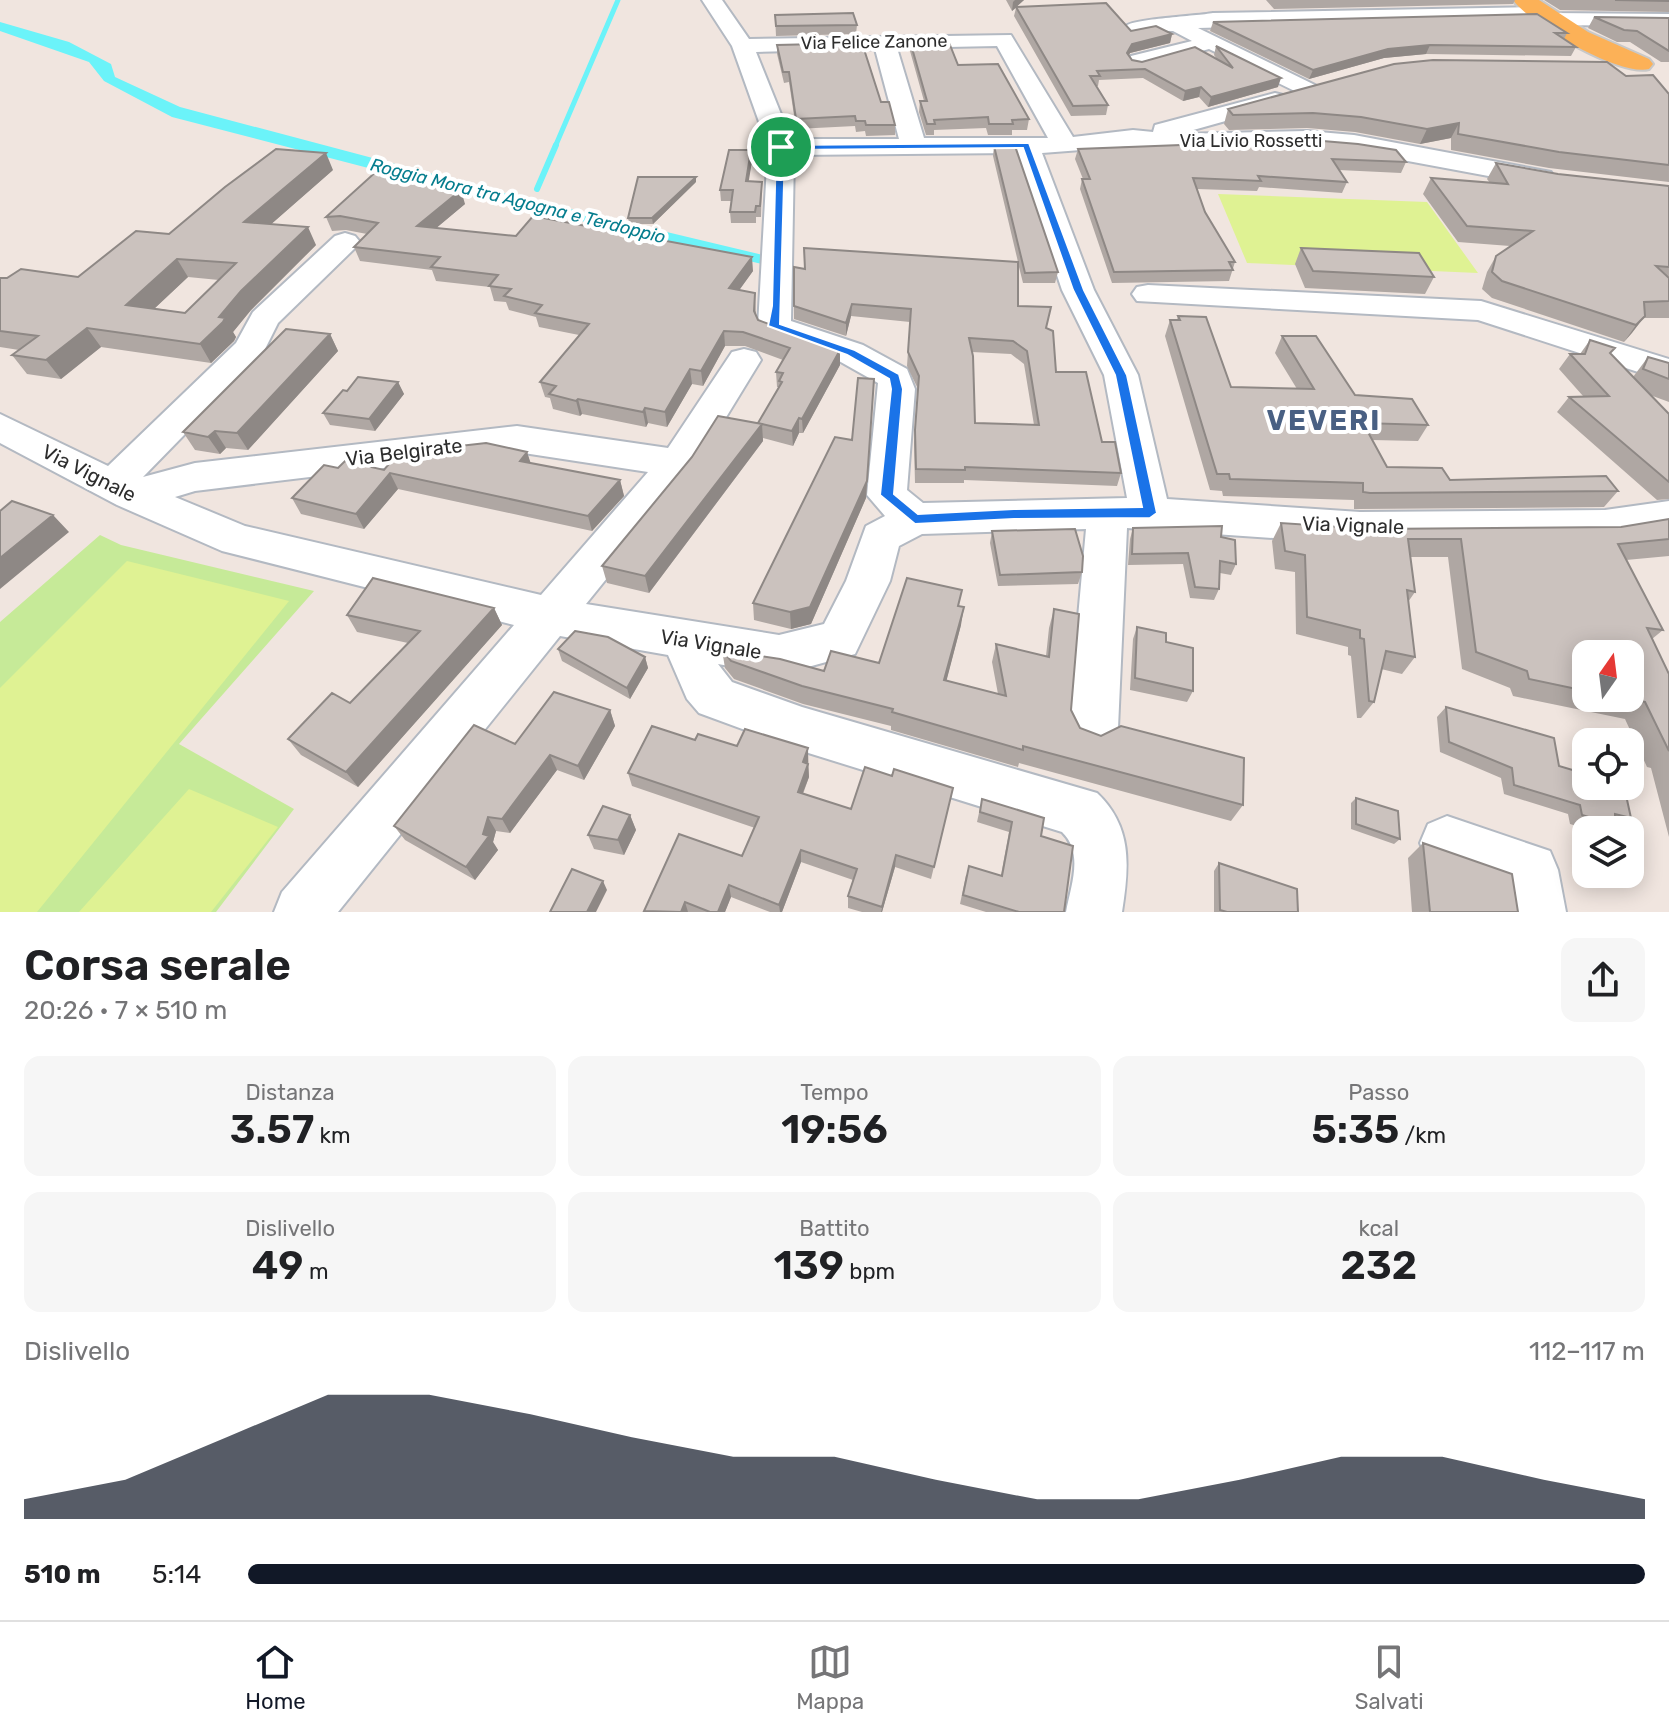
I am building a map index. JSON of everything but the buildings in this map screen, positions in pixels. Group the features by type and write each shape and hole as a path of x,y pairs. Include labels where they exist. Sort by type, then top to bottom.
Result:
{"main road":[{"path":"1545,15 1590,49 1651,70"}],"street":[{"path":"712,0 743,46 781,147 774,326 851,353 895,377 897,389 887,495 915,519"},
{"path":"1136,26 1177,25 1213,19 1545,15 1669,20"},
{"path":"1133,138 1317,88 1177,25"},
{"name":"Via Felice Zanone","path":"743,46 1004,39 1065,145"},
{"path":"884,42 914,146"},
{"path":"1139,61 1211,42"},
{"path":"1586,65 1651,70"},
{"name":"Via Livio Rossetti","path":"781,147 1065,145 1133,138 1207,143 1307,139 1354,143 1564,181"},
{"path":"1026,145 1078,290 1121,375 1129,513 1093,728"},
{"path":"121,490 250,348 264,319 345,242"},
{"path":"1148,294 1481,311 1669,371"},
{"path":"302,912 678,463 744,360"},
{"name":"Via Vignale","path":"0,427 121,490 237,540 550,616 779,655 839,640 868,581 881,537 915,519 1129,513 1360,528 1605,526 1669,516"},
{"name":"Via Belgirate","path":"121,490 195,477 517,439 678,463"},
{"path":"684,639 704,684 716,698 817,733 1078,811 1093,822 1104,852 1094,912"},
{"path":"1447,843 1531,870 1538,912"}],"green space":[{"path":"1218,194 1427,202 1478,273 1247,263"},
{"path":"100,535 121,545 314,591 179,744 294,809 216,912 0,912 0,622"},
{"path":"127,561 289,601 37,912 0,912 0,688"},
{"path":"189,789 278,827 211,912 79,912"}],"water":[{"name":"Roggia Mora tra Agogna e Terdoppio","path":"0,22 69,42 111,64 115,77 180,107 512,195 771,257 770,266 472,195 172,117 104,81 89,62 0,31"}],"waterway":[{"path":"555,147 618,0"},
{"name":"Roggia Mora tra Agogna e Terdoppio","path":"537,189 556,145"}],"district":[{"name":"VEVERI","path":"1324,420"}],"route":[{"path":"1026,145 1078,290 1121,375 1150,513 1014,514 915,519 887,495 897,389 895,377 851,353 774,326 781,147 1026,145"}]}
